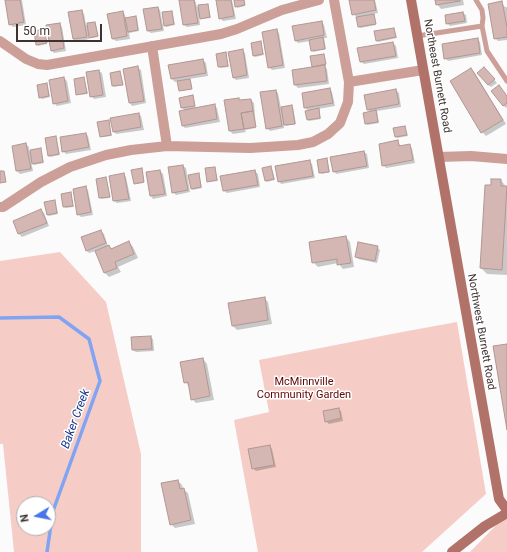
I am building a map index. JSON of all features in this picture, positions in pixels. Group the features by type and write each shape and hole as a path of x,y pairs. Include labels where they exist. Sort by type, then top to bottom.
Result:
{"street":[{"path":"0,40 26,60 47,65 221,34 237,29 282,10 319,0"},
{"path":"0,207 4,207 41,182 70,167 106,155 131,150 167,146 250,148 298,145 313,142 328,134 340,123 348,102 349,82 334,0"},
{"name":"Northeast Burnett Road","path":"411,0 439,157"},
{"path":"152,46 167,146"},
{"path":"349,82 423,70"},
{"path":"439,157 471,156 507,159"},
{"name":"Northwest Burnett Road","path":"439,157 499,499 507,510"},
{"path":"452,552 485,526 507,513"}],"lane":[{"path":"476,0 482,10 484,18 482,26 487,51 507,81"},
{"path":"417,36 482,26"}],"green space":[{"path":"60,252 106,302 141,454 141,552 14,552 3,444 0,444 0,261"},
{"name":"McMinnville Community Garden","path":"457,322 486,494 422,552 258,552 234,420 269,412 259,360"},
{"path":"507,514 507,552 470,552"}],"building":[{"path":"5,0 20,0 24,22 9,25"},
{"path":"179,0 194,0 198,23 183,25"},
{"path":"216,0 231,0 234,16 219,19"},
{"path":"234,0 244,0 245,5 235,7"},
{"path":"349,0 374,0 376,10 352,15"},
{"path":"435,0 460,0 460,1 436,5"},
{"path":"502,1 507,27 507,37 494,39 488,4"},
{"path":"208,4 210,17 200,19 198,5"},
{"path":"158,7 162,29 147,31 143,9"},
{"path":"82,10 87,37 73,39 68,12"},
{"path":"123,11 127,36 112,39 107,14"},
{"path":"172,11 174,24 164,26 162,12"},
{"path":"463,12 465,21 446,24 445,15"},
{"path":"374,14 376,24 358,27 356,17"},
{"path":"136,16 138,30 128,32 125,18"},
{"path":"322,21 324,35 295,41 292,26"},
{"path":"95,22 98,36 89,38 87,23"},
{"path":"60,23 64,48 51,51 46,25"},
{"path":"394,28 396,37 376,41 374,31"},
{"path":"44,29 47,43 36,45 34,31"},
{"path":"277,29 283,65 268,68 262,32"},
{"path":"323,37 325,49 311,51 309,40"},
{"path":"478,38 480,53 444,59 442,44"},
{"path":"261,41 263,54 253,56 251,43"},
{"path":"393,42 396,56 360,62 357,48"},
{"path":"243,49 247,75 233,78 228,52"},
{"path":"226,52 228,66 218,67 216,54"},
{"path":"324,54 326,64 312,67 310,56"},
{"path":"203,59 206,73 171,79 168,65"},
{"path":"325,65 327,81 294,85 292,70"},
{"path":"138,66 144,101 129,103 123,69"},
{"path":"484,67 495,79 488,85 477,73"},
{"path":"471,68 503,120 481,133 450,81"},
{"path":"99,70 103,95 90,97 86,72"},
{"path":"120,71 123,85 112,86 110,73"},
{"path":"64,77 68,101 53,104 49,80"},
{"path":"84,77 87,93 76,95 74,79"},
{"path":"190,79 192,89 179,91 177,81"},
{"path":"47,83 49,96 39,98 37,85"},
{"path":"499,85 507,96 507,103 503,106 491,91"},
{"path":"330,88 333,103 304,108 302,93"},
{"path":"396,89 399,104 367,110 364,95"},
{"path":"276,90 282,126 266,129 260,92"},
{"path":"193,95 195,106 181,108 179,98"},
{"path":"239,98 239,100 251,99 253,111 241,113 244,129 229,131 224,100"},
{"path":"215,104 217,119 182,126 179,111"},
{"path":"292,105 295,124 284,125 281,107"},
{"path":"319,108 320,118 307,120 305,111"},
{"path":"376,110 378,122 365,124 363,113"},
{"path":"253,111 256,127 244,129 241,113"},
{"path":"139,113 141,127 113,132 110,118"},
{"path":"109,120 111,135 100,137 97,122"},
{"path":"405,126 407,135 395,137 393,128"},
{"path":"86,133 89,147 62,152 60,137"},
{"path":"56,136 59,154 48,156 45,138"},
{"path":"398,140 399,146 410,144 413,160 382,166 379,144"},
{"path":"26,143 31,169 16,171 12,146"},
{"path":"41,148 43,162 32,164 30,150"},
{"path":"364,151 367,166 333,172 330,157"},
{"path":"327,158 329,172 319,173 317,160"},
{"path":"310,160 313,176 278,182 275,166"},
{"path":"183,165 188,190 172,193 168,167"},
{"path":"271,166 274,179 265,181 262,168"},
{"path":"215,167 217,180 207,182 205,168"},
{"path":"142,168 144,182 134,184 131,170"},
{"path":"160,170 165,194 150,196 146,172"},
{"path":"255,170 258,185 223,191 220,176"},
{"path":"0,171 4,171 6,182 0,183"},
{"path":"124,173 129,199 113,201 109,176"},
{"path":"199,173 201,187 191,189 188,175"},
{"path":"106,177 110,197 99,198 96,179"},
{"path":"491,179 501,179 501,186 507,186 502,270 480,268 485,185 491,185"},
{"path":"86,186 91,212 77,215 73,189"},
{"path":"71,192 73,206 63,207 61,194"},
{"path":"55,200 57,213 47,215 44,202"},
{"path":"41,209 47,223 18,234 13,221"},
{"path":"101,230 106,243 86,251 81,237"},
{"path":"346,236 351,263 337,265 337,259 312,263 309,242"},
{"path":"129,241 134,254 115,262 117,268 104,273 95,251 109,245 111,249"},
{"path":"358,242 378,246 375,261 355,257"},
{"path":"265,297 268,320 232,326 228,303"},
{"path":"151,336 152,349 132,350 131,337"},
{"path":"507,344 507,430 493,346"},
{"path":"203,358 210,396 191,400 188,382 184,383 180,362"},
{"path":"339,408 341,418 325,422 323,411"},
{"path":"270,445 274,465 252,469 248,449"},
{"path":"178,480 180,489 184,488 191,520 170,525 161,483"}],"waterway":[{"name":"Baker Creek","path":"0,318 59,317 89,339 100,381 53,511 47,552"}]}
